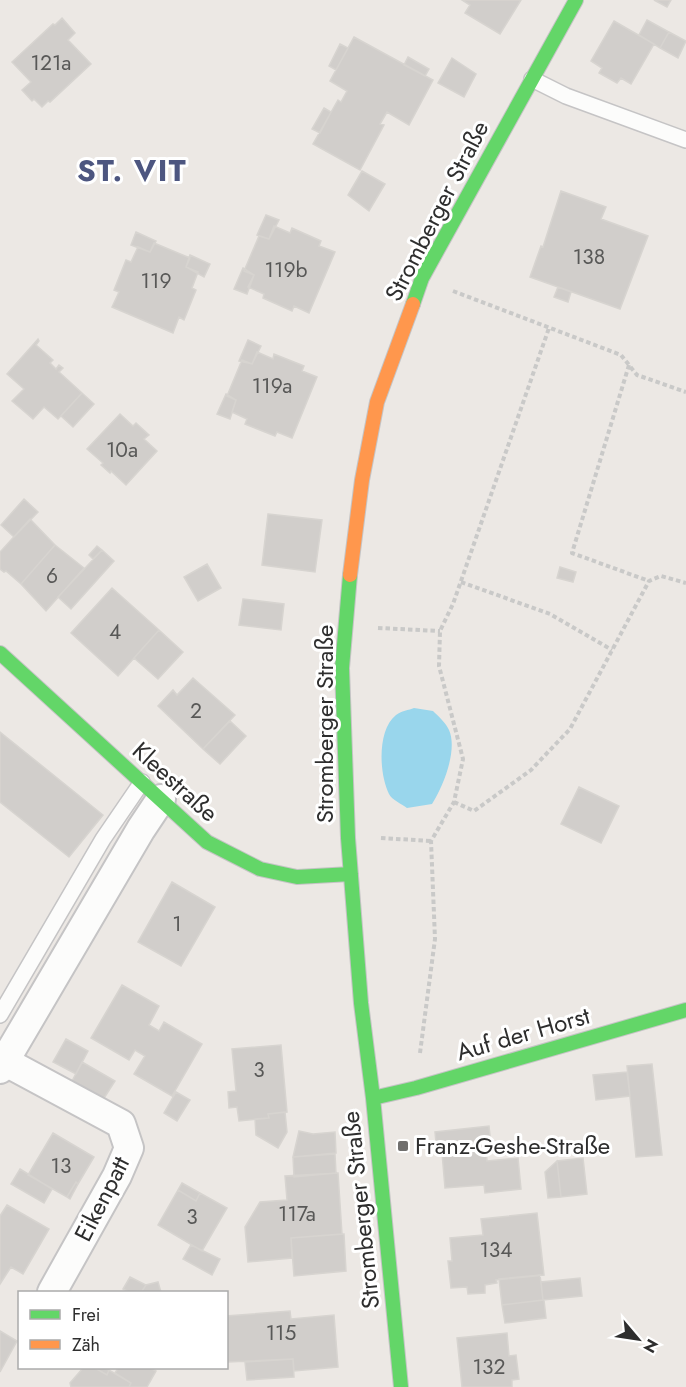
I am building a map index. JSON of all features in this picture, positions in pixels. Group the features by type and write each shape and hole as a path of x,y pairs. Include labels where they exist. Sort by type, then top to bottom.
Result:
{"main road":[{"name":"Stromberger Straße","path":"401,1387 373,1098 361,1003 348,838 342,668 349,581 362,480 377,402 422,278 576,0"},
{"name":"Kleestraße","path":"0,653 207,842 260,869 297,877 333,877 351,874"},
{"name":"Auf der Horst","path":"373,1098 416,1088 686,1010"}],"street":[{"name":"Eikenpatt","path":"53,1291 117,1176 129,1148 121,1124 2,1065 141,829 152,791"}],"lane":[{"path":"532,79 566,96 686,140"},
{"path":"0,1015 103,839 152,791"}],"path":[{"path":"422,278 621,355 637,375 686,392"},
{"path":"416,1088 435,939 431,841 454,802 463,759 440,666 440,631 461,582 549,328"},
{"path":"629,365 572,553 649,580 661,576 686,583"},
{"path":"454,802 474,811 531,770 570,729 649,580"},
{"path":"461,582 550,614 612,650"},
{"path":"346,627 440,631"},
{"path":"348,838 431,841"}],"water":[{"path":"414,708 433,711 442,720 449,730 452,748 445,778 432,804 407,808 389,794 383,775 382,753 385,731 390,722 396,715"}],"building":[{"path":"462,0 521,0 500,34 465,13 470,5"},
{"path":"654,0 671,0 667,7"},
{"path":"62,18 75,33 68,40 91,64 42,107 34,99 32,101 22,90 31,82 12,62"},
{"path":"647,20 669,32 660,48 639,35"},
{"path":"614,21 654,44 631,84 621,78 617,83 599,73 602,68 591,61"},
{"path":"669,32 686,41 678,58 660,48"},
{"path":"354,37 433,80 409,125 387,112 380,124 384,125 360,170 313,144 338,100 341,102 347,91 330,81"},
{"path":"340,44 348,48 336,70 329,66"},
{"path":"408,57 429,69 425,76 404,65"},
{"path":"452,58 476,74 464,97 438,83"},
{"path":"324,108 331,112 320,133 312,129"},
{"path":"362,171 385,184 369,211 348,195"},
{"path":"561,191 606,207 601,219 648,236 620,309 530,277 541,246 543,247"},
{"path":"266,215 279,220 269,239 257,235"},
{"path":"274,226 290,233 292,228 321,241 319,246 335,252 309,313 294,306 292,311 263,298 264,294 248,287 254,275 244,271 259,236 269,239"},
{"path":"136,232 156,241 150,252 131,245"},
{"path":"154,243 190,258 186,267 198,272 192,288 196,290 184,320 179,317 173,333 112,307 119,292 114,290 126,260 131,262 138,247 150,252"},
{"path":"190,255 210,264 204,277 186,267"},
{"path":"243,268 254,275 247,294 234,289"},
{"path":"558,287 571,292 568,302 554,297"},
{"path":"38,339 36,345 53,360 50,363 56,369 59,365 63,368 59,372 82,393 58,419 44,407 33,419 12,401 24,389 7,374"},
{"path":"248,340 261,346 252,364 239,361"},
{"path":"257,352 273,359 274,354 304,366 302,371 317,377 292,438 277,432 275,436 245,424 247,419 232,412 236,400 227,396 242,360 252,364"},
{"path":"82,393 94,404 73,427 61,416"},
{"path":"226,394 236,400 230,419 217,414"},
{"path":"120,414 133,426 136,423 149,435 144,439 157,451 126,485 101,465 103,463 87,449"},
{"path":"24,499 38,512 14,537 1,525"},
{"path":"268,514 322,520 315,572 262,565"},
{"path":"30,519 55,545 21,584 6,571 0,569 0,552"},
{"path":"55,545 84,568 46,611 21,584"},
{"path":"97,546 102,550 93,559 89,555"},
{"path":"102,550 114,561 71,609 58,597"},
{"path":"207,564 221,588 198,601 184,577"},
{"path":"560,567 576,572 573,582 557,578"},
{"path":"112,588 159,630 118,676 71,633"},
{"path":"243,599 284,604 281,630 239,625"},
{"path":"159,630 183,652 158,679 134,658"},
{"path":"193,678 235,715 203,749 158,706 173,690 177,695"},
{"path":"230,721 246,736 220,764 203,749"},
{"path":"0,732 103,815 69,857 0,802"},
{"path":"579,787 619,806 601,843 561,824"},
{"path":"172,882 215,907 181,966 138,942"},
{"path":"122,985 159,1006 149,1025 159,1031 164,1022 202,1044 172,1096 134,1074 145,1056 135,1050 129,1060 91,1038"},
{"path":"66,1039 88,1051 76,1074 53,1062"},
{"path":"281,1045 287,1112 268,1114 269,1118 239,1121 237,1107 229,1108 228,1092 236,1091 232,1049"},
{"path":"82,1062 115,1081 101,1103 70,1085"},
{"path":"652,1064 662,1155 636,1157 627,1066"},
{"path":"627,1072 630,1096 596,1100 593,1075"},
{"path":"176,1092 190,1100 177,1121 164,1113"},
{"path":"285,1112 287,1132 278,1148 256,1135 255,1119 269,1118 268,1114"},
{"path":"489,1126 491,1145 486,1146 487,1161 518,1158 521,1189 485,1193 484,1185 445,1188 442,1153 437,1153 435,1132"},
{"path":"299,1131 313,1134 335,1132 336,1153 293,1157"},
{"path":"53,1133 94,1157 78,1184 76,1182 67,1197 28,1175"},
{"path":"335,1154 336,1173 294,1177 293,1157"},
{"path":"583,1158 587,1194 561,1197 557,1161"},
{"path":"557,1161 561,1197 548,1198 545,1172"},
{"path":"20,1169 52,1189 44,1203 11,1184"},
{"path":"338,1173 342,1234 291,1238 292,1258 248,1262 245,1227 260,1202 287,1200 285,1176"},
{"path":"76,1182 78,1184 70,1199 67,1197"},
{"path":"182,1183 200,1193 196,1201 178,1190"},
{"path":"178,1190 196,1201 200,1193 227,1208 202,1251 158,1225"},
{"path":"7,1205 49,1229 23,1274 11,1267 0,1284 0,1216"},
{"path":"537,1213 544,1275 496,1280 497,1283 485,1285 485,1293 468,1294 467,1287 451,1288 448,1261 452,1261 450,1238 483,1235 481,1219"},
{"path":"344,1234 346,1271 294,1276 291,1238"},
{"path":"191,1245 220,1259 212,1275 183,1259"},
{"path":"540,1275 543,1300 502,1305 499,1279"},
{"path":"130,1277 146,1285 142,1291 123,1289"},
{"path":"580,1278 582,1296 543,1300 541,1282"},
{"path":"158,1282 161,1291 142,1291 146,1285"},
{"path":"544,1300 546,1318 505,1323 502,1305"},
{"path":"290,1311 291,1319 334,1315 338,1367 294,1371 293,1359 228,1362 228,1316"},
{"path":"0,1331 17,1341 0,1372"},
{"path":"507,1333 509,1356 516,1355 519,1379 512,1380 512,1387 462,1387 457,1338"},
{"path":"293,1359 294,1377 247,1380 245,1362"},
{"path":"82,1369 97,1369 107,1375 109,1370 131,1383 129,1387 71,1387 70,1383"},
{"path":"97,1369 109,1370 107,1375"},
{"path":"117,1369 156,1371 147,1387 129,1387 131,1383 115,1373"}],"traffic: fast":[{"path":"413,304 422,278 576,0"},
{"path":"350,575 342,668 348,838 361,1003 373,1098 401,1387"},
{"path":"0,653 207,842 260,869 297,877 351,874"},
{"path":"373,1098 416,1088 686,1010"}],"traffic: slow":[{"path":"350,575 362,480 377,402 413,304"}],"place":[{"name":"Franz-Geshe-Straße","path":"403,1146"}],"district":[{"name":"ST. VIT","path":"132,171"}]}
